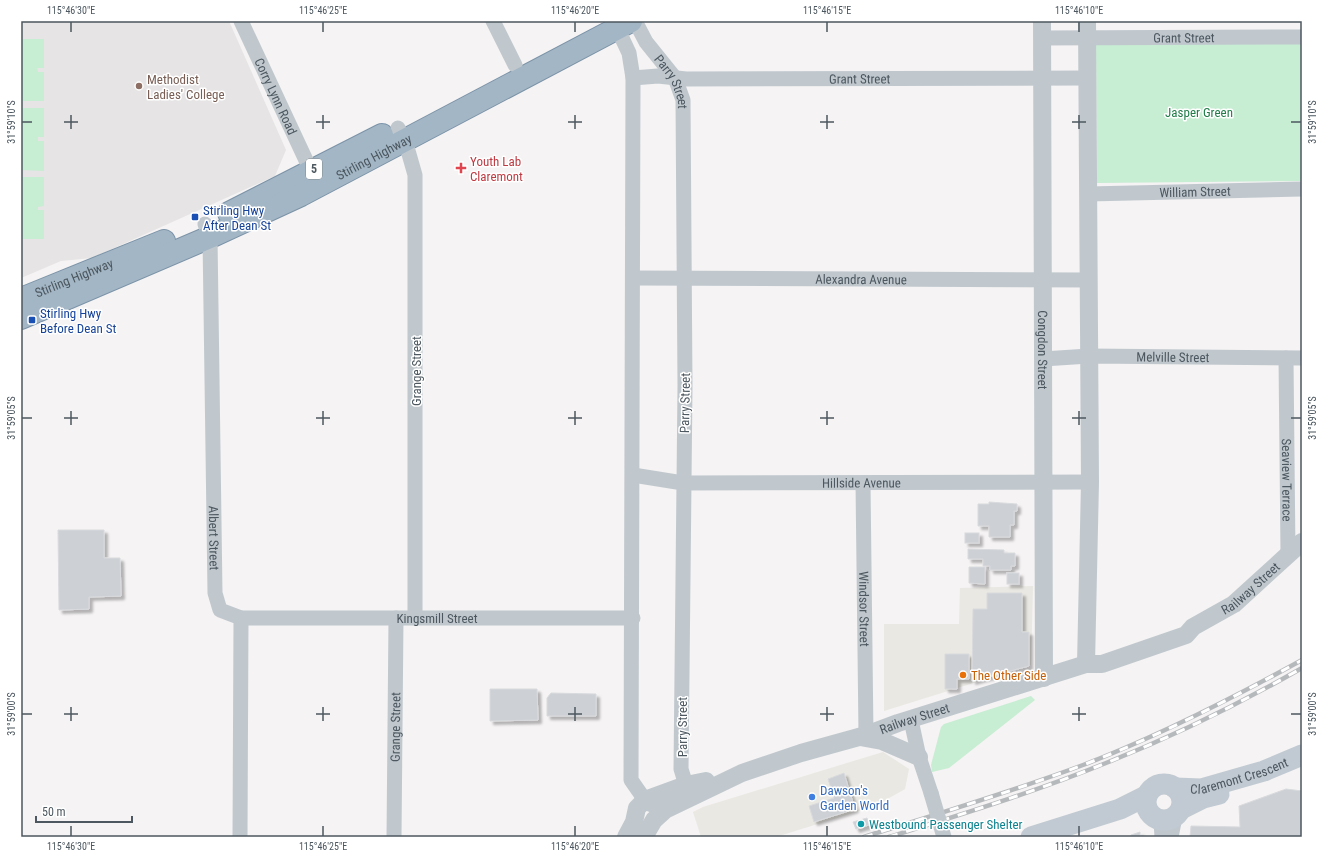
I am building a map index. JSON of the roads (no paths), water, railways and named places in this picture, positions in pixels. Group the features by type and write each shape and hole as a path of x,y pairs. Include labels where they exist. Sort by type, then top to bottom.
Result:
{"highway":[{"name":"Stirling Highway","path":"21,299 208,231 318,186 515,65 619,22"},
{"name":"Stirling Highway","path":"21,318 208,231 311,171 401,134 619,22"}],"main road":[{"name":"Claremont Crescent","path":"1175,788 1201,789 1264,771 1302,755"},
{"name":"Claremont Crescent","path":"1069,837 1136,816 1167,823 1203,798 1267,782 1302,768"},
{"path":"1031,837 1120,809 1146,796 1158,785 1170,785 1175,788 1182,797 1167,823 1146,808 1146,796"}],"street":[{"name":"Corry Lynn Road","path":"241,21 311,171"},
{"path":"492,21 515,65"},
{"name":"Parry Street","path":"619,22 629,53 633,78 631,780 638,803 641,804"},
{"name":"Parry Street","path":"619,22 646,42 675,78 683,100 685,386 681,769 686,792"},
{"path":"1086,664 1090,482 1087,29"},
{"name":"Grant Street","path":"1042,30 1087,29 1302,37"},
{"name":"Congdon Street","path":"1042,30 1044,678"},
{"name":"Grant Street","path":"633,78 658,76 675,78 1088,78"},
{"name":"Grange Street","path":"401,134 415,175 415,618"},
{"name":"William Street","path":"1088,194 1302,189"},
{"name":"Albert Street","path":"208,231 215,593 220,610 241,618"},
{"name":"Alexandra Avenue","path":"633,278 1089,280"},
{"name":"Melville Street","path":"1043,359 1089,356 1302,358"},
{"name":"Seaview Terrace","path":"1286,358 1288,554"},
{"name":"Hillside Avenue","path":"632,475 684,483 1090,482"},
{"name":"Windsor Street","path":"862,736 863,483"},
{"name":"Railway Street","path":"641,804 686,792 808,750 862,736 905,721 1044,678 1086,664 1098,653 1180,625 1193,627 1234,604 1302,542"},
{"path":"240,837 241,618"},
{"name":"Kingsmill Street","path":"241,618 632,618"},
{"name":"Grange Street","path":"394,837 396,618"},
{"path":"905,721 911,747 919,757 932,793 944,837"},
{"path":"862,736 882,742 919,757"},
{"name":"Railway Street","path":"644,837 654,820 686,792"},
{"path":"626,837 641,804 647,803 665,810"}],"railway":[{"path":"864,837 1029,784 1111,754 1167,729 1249,689 1302,660"},
{"path":"889,837 1025,793 1079,774 1131,753 1206,719 1302,668"}],"place":[{"name":"Methodist Ladies' College","path":"139,86"},
{"name":"Youth Lab Claremont","path":"461,168"},
{"name":"Stirling Hwy After Dean St","path":"195,217"},
{"name":"Stirling Hwy Before Dean St","path":"32,320"},
{"name":"The Other Side","path":"963,675"},
{"name":"Dawson's Garden World","path":"812,797"},
{"name":"Westbound Passenger Shelter","path":"861,824"}],"park label":[{"name":"Jasper Green","path":"1199,112"}]}
